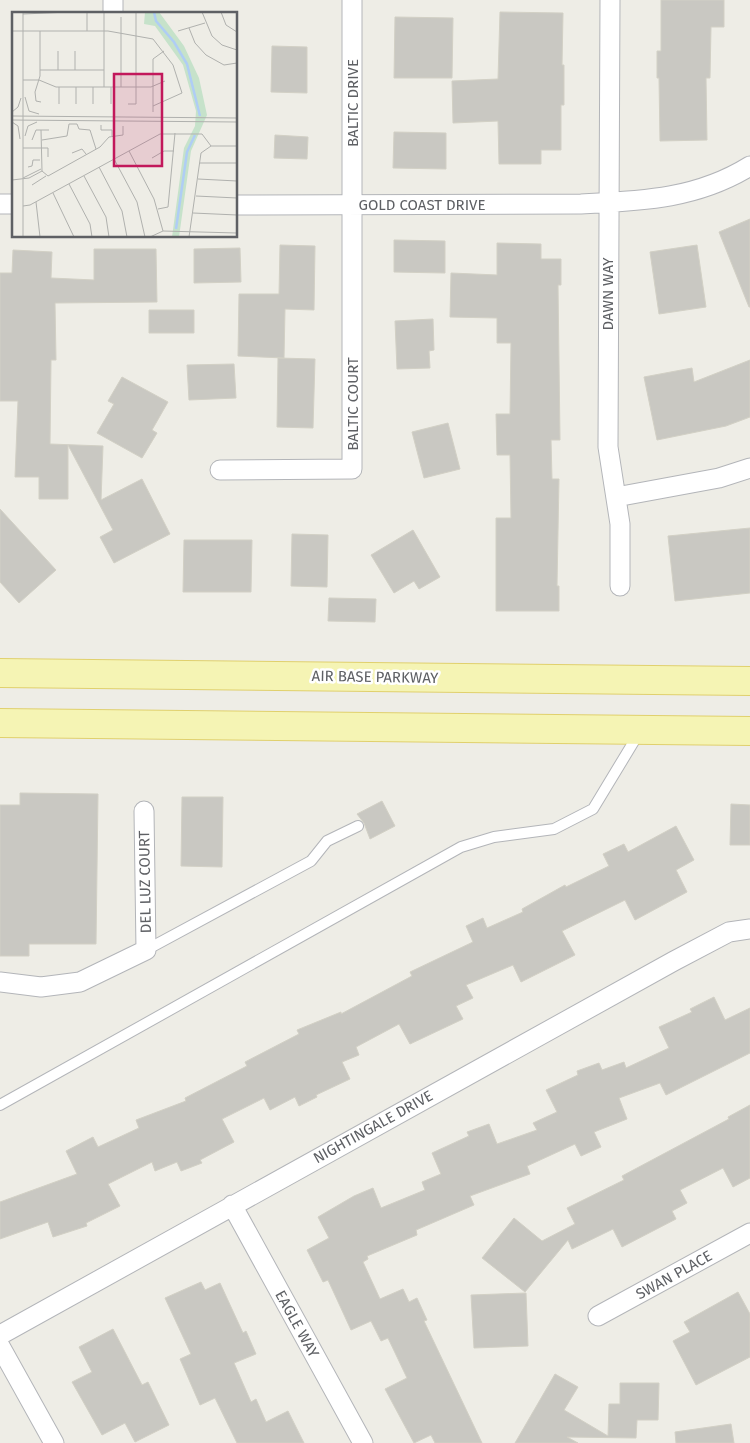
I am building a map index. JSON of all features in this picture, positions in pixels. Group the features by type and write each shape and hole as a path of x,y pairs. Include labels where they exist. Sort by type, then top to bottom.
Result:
{"main road":[{"name":"AIR BASE PARKWAY","path":"0,673 750,681"},
{"path":"0,723 750,731"}],"street":[{"name":"BALTIC DRIVE","path":"352,0 353,205"},
{"name":"DAWN WAY","path":"610,0 608,447 620,524 620,586"},
{"name":"GOLD COAST DRIVE","path":"238,205 608,203 680,196 716,183 750,166"},
{"name":"BALTIC COURT","path":"220,470 352,469 353,205"},
{"path":"616,497 718,478 750,468"},
{"name":"DEL LUZ COURT","path":"0,982 41,987 80,982 146,950 144,811"},
{"name":"NIGHTINGALE DRIVE","path":"0,1335 674,961 729,932 750,929"},
{"name":"EAGLE WAY","path":"232,1205 363,1443"},
{"name":"SWAN PLACE","path":"598,1316 750,1233"},
{"path":"0,1346 54,1443"}],"lane":[{"path":"0,1105 462,847 494,837 554,829 593,809 641,730"},
{"path":"146,950 311,862 327,841 358,826"}],"building":[{"path":"661,0 724,0 724,27 711,27 710,78 706,78 707,140 660,141 657,51 661,51"},
{"path":"500,12 563,13 562,65 564,65 564,105 561,105 561,150 541,150 541,164 499,164 498,121 453,123 452,81 498,79"},
{"path":"395,17 453,18 452,78 394,78"},
{"path":"272,46 307,47 307,93 271,92"},
{"path":"394,132 446,133 446,169 393,168"},
{"path":"275,135 308,137 307,159 274,158"},
{"path":"750,219 750,307 749,307 719,232"},
{"path":"394,240 445,241 445,273 394,272"},
{"path":"497,243 541,244 541,259 561,259 561,285 558,285 560,440 551,440 552,479 559,479 557,586 559,586 559,611 496,611 496,518 511,518 510,455 497,455 496,414 510,414 511,343 497,343 497,318 450,317 451,273 497,275"},
{"path":"280,245 315,246 314,310 285,309 284,358 238,356 239,294 279,294"},
{"path":"697,245 706,307 659,314 650,252"},
{"path":"240,248 241,282 194,283 194,249"},
{"path":"94,249 156,249 157,302 55,303 56,360 51,360 50,444 103,446 101,500 142,479 170,534 114,563 100,537 113,530 68,445 68,499 39,499 39,477 15,477 18,401 0,401 0,273 12,273 13,250 52,252 51,278 94,280"},
{"path":"149,310 194,310 194,333 149,333"},
{"path":"433,319 434,350 429,351 430,368 397,369 395,321"},
{"path":"278,358 315,359 313,428 277,427"},
{"path":"750,360 750,417 726,426 657,440 644,377 692,368 694,382"},
{"path":"234,364 236,398 189,400 187,365"},
{"path":"122,377 168,402 152,430 157,433 142,458 97,433 114,404 108,401"},
{"path":"448,423 460,469 424,478 412,432"},
{"path":"0,509 56,570 19,603 0,582"},
{"path":"750,528 750,593 675,601 668,536"},
{"path":"413,530 440,577 419,589 414,581 394,593 371,555"},
{"path":"292,534 328,535 327,587 291,586"},
{"path":"184,540 252,540 251,592 183,592"},
{"path":"329,598 376,599 375,622 328,621"},
{"path":"20,793 98,794 96,944 29,944 29,956 0,956 0,805 20,805"},
{"path":"182,797 223,797 222,867 181,866"},
{"path":"382,801 395,826 370,839 364,823 357,814"},
{"path":"731,804 750,805 750,845 730,845"},
{"path":"676,826 694,860 676,870 687,892 635,920 625,900 562,931 575,955 521,982 513,965 466,985 473,998 456,1006 463,1019 410,1044 399,1024 356,1047 359,1055 342,1062 350,1079 316,1095 317,1097 299,1106 295,1097 270,1110 264,1098 222,1119 234,1142 200,1160 202,1163 181,1171 177,1162 155,1171 152,1162 108,1184 120,1206 86,1223 87,1226 53,1237 48,1222 0,1239 0,1202 77,1174 66,1151 93,1137 98,1147 139,1128 136,1120 186,1101 185,1098 247,1066 245,1062 299,1034 297,1030 341,1012 341,1014 412,976 410,972 473,942 466,926 483,918 487,928 523,912 522,909 565,885 566,887 609,866 603,854 624,844 628,852"},
{"path":"714,997 725,1020 750,1008 750,1053 666,1095 660,1083 619,1098 627,1119 594,1132 601,1147 581,1156 575,1144 527,1166 530,1174 470,1196 474,1205 416,1230 417,1235 367,1256 368,1259 363,1262 380,1299 403,1289 409,1302 417,1298 427,1320 424,1321 482,1443 435,1443 431,1435 414,1443 385,1389 407,1378 388,1338 381,1341 371,1321 351,1330 328,1280 323,1282 307,1250 329,1238 318,1217 354,1196 373,1188 381,1208 425,1190 422,1182 441,1174 432,1153 469,1136 467,1132 489,1124 497,1144 537,1130 533,1123 557,1112 546,1090 578,1075 577,1071 599,1063 602,1070 624,1062 626,1068 669,1048 659,1027 692,1012 690,1009"},
{"path":"750,1105 750,1178 733,1187 723,1168 680,1190 687,1203 672,1211 676,1219 622,1247 613,1229 572,1249 568,1240 525,1292 482,1258 514,1218 542,1241 575,1224 567,1208 624,1180 622,1176 729,1119 728,1117"},
{"path":"201,1282 205,1290 220,1283 243,1333 246,1331 256,1354 234,1363 251,1402 256,1399 266,1422 288,1411 304,1443 237,1443 215,1398 200,1405 180,1359 191,1354 165,1298"},
{"path":"738,1292 750,1314 750,1357 696,1385 673,1341 690,1332 684,1322"},
{"path":"526,1293 528,1346 474,1348 471,1295"},
{"path":"113,1329 142,1385 148,1382 169,1425 135,1442 125,1423 102,1435 72,1382 92,1372 79,1347"},
{"path":"555,1374 578,1387 564,1410 608,1436 609,1404 620,1404 620,1383 659,1383 658,1420 637,1420 636,1438 567,1437 578,1443 515,1443"},
{"path":"731,1424 734,1443 676,1443 675,1432"}]}
